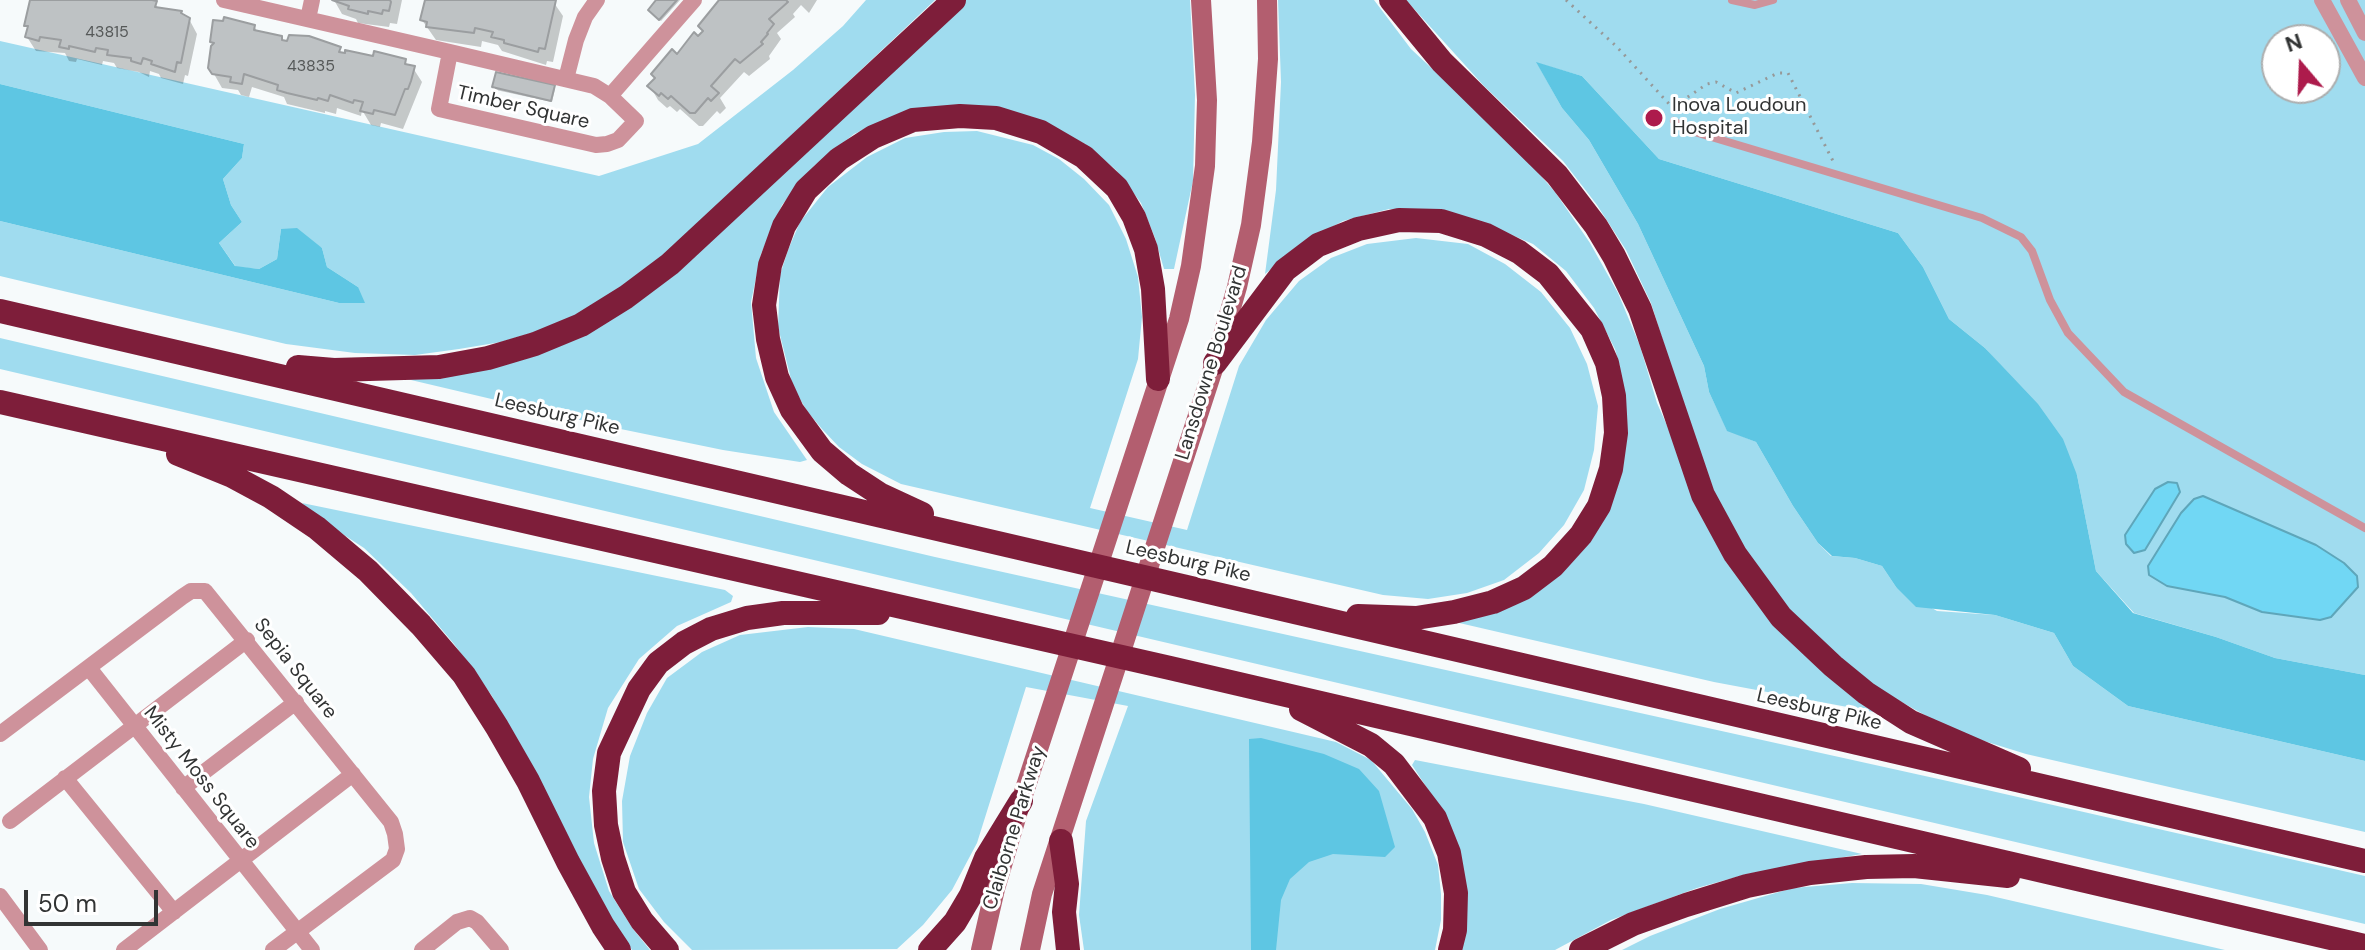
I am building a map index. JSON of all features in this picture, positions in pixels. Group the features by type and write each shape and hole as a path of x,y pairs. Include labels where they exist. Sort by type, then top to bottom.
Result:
{"highway":[{"path":"208,359 334,370 439,367 488,358 535,344 581,325 670,264 954,0"},
{"path":"1391,0 1442,62 1557,175 1596,226 1640,309 1703,495 1735,554 1781,617 1866,693 1911,722 2080,795"},
{"path":"964,534 881,495 849,474 809,436 792,410 777,377 764,305 770,265 784,226 806,190 839,159 873,137 913,120 960,116 996,118 1041,132 1084,157 1117,188 1134,217 1146,249 1153,289 1158,379"},
{"path":"1215,363 1285,270 1318,245 1358,229 1399,220 1441,221 1486,235 1519,252 1548,274 1572,300 1592,329 1607,363 1614,396 1616,433 1611,469 1599,506 1581,535 1553,566 1524,588 1493,602 1454,612 1416,618 1291,611"},
{"name":"Leesburg Pike","path":"0,311 2365,861"},
{"path":"0,402 956,619 2365,946"},
{"path":"74,419 232,476 271,497 317,528 368,571 464,675 528,781 568,862 619,950"},
{"path":"667,950 642,921 624,892 613,858 604,791 609,753 622,721 639,689 658,663 684,643 711,629 747,618 783,613 867,612 956,619"},
{"path":"1255,688 1336,725 1371,745 1394,764 1416,790 1435,818 1449,853 1456,893 1455,930 1450,950"},
{"path":"930,950 955,922 971,895 986,858 1021,801"},
{"path":"1061,841 1067,884 1064,912 1068,950"},
{"path":"1581,950 1633,924 1686,905 1747,886 1810,873 1914,866 2106,885"}],"main road":[{"path":"1158,379 1179,319 1191,266 1205,166 1207,100 1201,0"},
{"name":"Lansdowne Boulevard","path":"1061,841 1227,325 1251,225 1262,142 1268,59 1267,0"},
{"name":"Claiborne Parkway","path":"981,950 1021,801 1158,379"},
{"path":"1030,950 1042,894 1061,841"}],"street":[{"name":"Timber Square","path":"224,0 450,52 594,86 610,96 636,121 618,140 596,145 439,109 450,52"},
{"path":"308,19 312,0"},
{"path":"566,79 585,17 597,0"},
{"path":"610,96 694,0"},
{"path":"2322,0 2365,78"},
{"path":"2348,0 2365,33"},
{"name":"Sepia Square","path":"0,734 182,597 198,590 205,591 391,822 397,849 393,860 273,950"},
{"path":"10,821 247,640"},
{"name":"Misty Moss Square","path":"89,668 312,950"},
{"path":"183,788 296,702"},
{"path":"124,950 353,774"},
{"path":"65,778 174,912"},
{"path":"0,896 40,950"},
{"path":"422,950 457,922 470,918 501,950"}],"lane":[{"path":"1732,0 1755,5 1773,0"},
{"path":"1674,121 1688,130 1982,218 2021,237 2032,251 2050,300 2068,333 2124,392 2365,528"}],"path":[{"path":"1566,0 1617,47 1670,105 1676,105 1707,84 1716,82 1736,93 1778,73 1788,73 1835,164"}],"shaded area":[{"path":"866,0 935,0 639,279 558,325 501,342 459,349 415,355 355,353 286,344 0,276 0,221 339,303 358,287 327,267 322,248 281,229 277,259 259,269 236,267 219,243 242,222 231,205 223,179 242,158 244,144 0,84 0,41 599,176 698,144 793,70 843,26"},
{"path":"965,0 1190,0 1195,95 1193,181 1174,269 1164,269 1141,203 1116,170 1085,144 1033,117 984,106 903,112 854,134 814,166 782,205 761,254 751,302 756,358 774,412 807,460 800,462 723,450 394,376 589,329"},
{"path":"1278,0 1374,0 1411,49 1515,146 1555,192 1590,243 1618,293 1640,346 1657,403 1712,527 1874,712 1714,682 1455,622 1591,537 1620,367 1615,349 1594,308 1566,271 1533,244 1486,224 1430,211 1389,209 1343,221 1304,242 1265,274 1276,190 1281,82"},
{"path":"1406,0 2365,0 2365,675 2275,658 2134,613 2096,571 2077,475 2008,374 1985,348 1949,319 1923,267 1898,233 1659,159 1582,76 1537,63 1562,108 1589,140 1638,224 1704,366 1709,392 1727,430 1756,442 1793,506 1818,543 1831,556 1855,558 1882,566 1896,587 1937,611 1995,615 2054,633 2073,666 2128,706 2365,761 2365,832 2026,754 1955,732 1873,686 1785,609 1716,508 1651,303 1626,250 1563,161 1484,86"},
{"path":"1536,62 1582,76 1659,159 1898,233 1923,267 1949,319 1985,348 2038,404 2063,439 2077,475 2096,571 2133,613 2275,658 2365,675 2365,761 2128,706 2073,666 2054,633 1995,615 1916,607 1896,587 1882,566 1855,558 1832,556 1818,543 1793,506 1756,442 1727,431 1709,392 1704,366 1638,224 1589,140 1562,108"},
{"path":"0,84 244,144 242,158 223,179 231,205 242,222 219,243 235,266 259,269 277,259 281,229 297,228 322,248 327,267 358,287 365,303 339,303 0,221"},
{"path":"977,131 1033,145 1059,159 1084,179 1109,205 1126,239 1138,277 1142,317 1138,359 1090,508 1187,530 1239,366 1266,320 1299,281 1331,258 1367,244 1416,238 1468,244 1505,264 1541,292 1570,328 1587,364 1598,406 1594,450 1584,490 1564,525 1539,553 1504,580 1467,593 1428,599 1383,595 901,484 862,464 822,429 793,387 778,327 780,275 788,250 800,222 828,187 867,157 905,138"},
{"path":"0,338 935,557 2365,876 2365,924 0,369"},
{"path":"2168,482 2177,483 2180,492 2145,550 2134,553 2126,544 2125,535 2155,489"},
{"path":"2203,496 2316,545 2344,563 2357,576 2358,587 2331,617 2320,620 2262,612 2225,597 2167,586 2149,575 2148,566 2181,513 2194,499"},
{"path":"302,503 725,590 733,596 731,602 677,626 639,659 608,708 593,759 589,797 594,843 609,891 650,950 632,950 596,898 492,696 454,644 411,593 364,548 315,516"},
{"path":"808,627 854,629 1336,742 1371,760 1412,809 1438,865 1441,920 1435,950 1084,950 1079,915 1086,821 1128,706 1026,687 977,843 952,890 923,925 897,949 692,950 664,922 639,889 623,842 622,801 630,756 647,713 667,678 702,652 740,635"},
{"path":"1261,738 1324,754 1359,769 1379,791 1395,847 1385,857 1333,854 1309,862 1290,879 1281,900 1276,950 1251,950 1249,739"},
{"path":"1415,760 1644,804 1862,854 1747,874 1697,888 1611,920 1555,950 1461,950 1440,808 1412,765"},
{"path":"1852,883 1921,884 1987,895 2225,950 1622,950 1720,909 1793,888"}],"building":[{"path":"30,0 152,0 157,1 155,7 182,11 190,18 181,63 177,62 175,72 143,58 141,64 131,61 131,58 107,55 108,50 96,48 95,52 69,46 69,49 59,47 61,40 40,37 39,41 25,37 28,26 24,26"},
{"path":"332,0 391,2 389,11 383,10 382,14 368,11 368,14 348,9 349,6"},
{"path":"425,0 556,0 545,49 539,48 538,52 504,43 504,40 491,37 493,32 475,28 474,33 426,27 427,22 420,20"},
{"path":"656,0 677,0 659,20 648,10"},
{"path":"719,0 788,2 769,19 774,24 761,42 763,44 740,63 735,59 711,86 719,93 711,101 708,98 695,113 690,113 671,96 668,99 661,93 659,96 647,86 655,78 651,74 672,49 677,54 694,32 698,36 703,31 698,26"},
{"path":"224,17 255,25 254,30 282,36 282,40 287,41 289,35 309,36 341,47 339,52 345,53 345,50 373,56 374,51 406,59 405,64 415,66 411,81 395,115 374,110 373,114 360,111 363,102 354,100 353,103 330,95 328,101 287,93 277,90 278,85 244,74 242,84 230,82 231,77 212,74 208,68 214,43 210,42 213,20 223,21"},
{"path":"496,72 555,85 551,101 492,87"}],"place":[{"name":"Inova Loudoun Hospital","path":"1654,118"}]}
